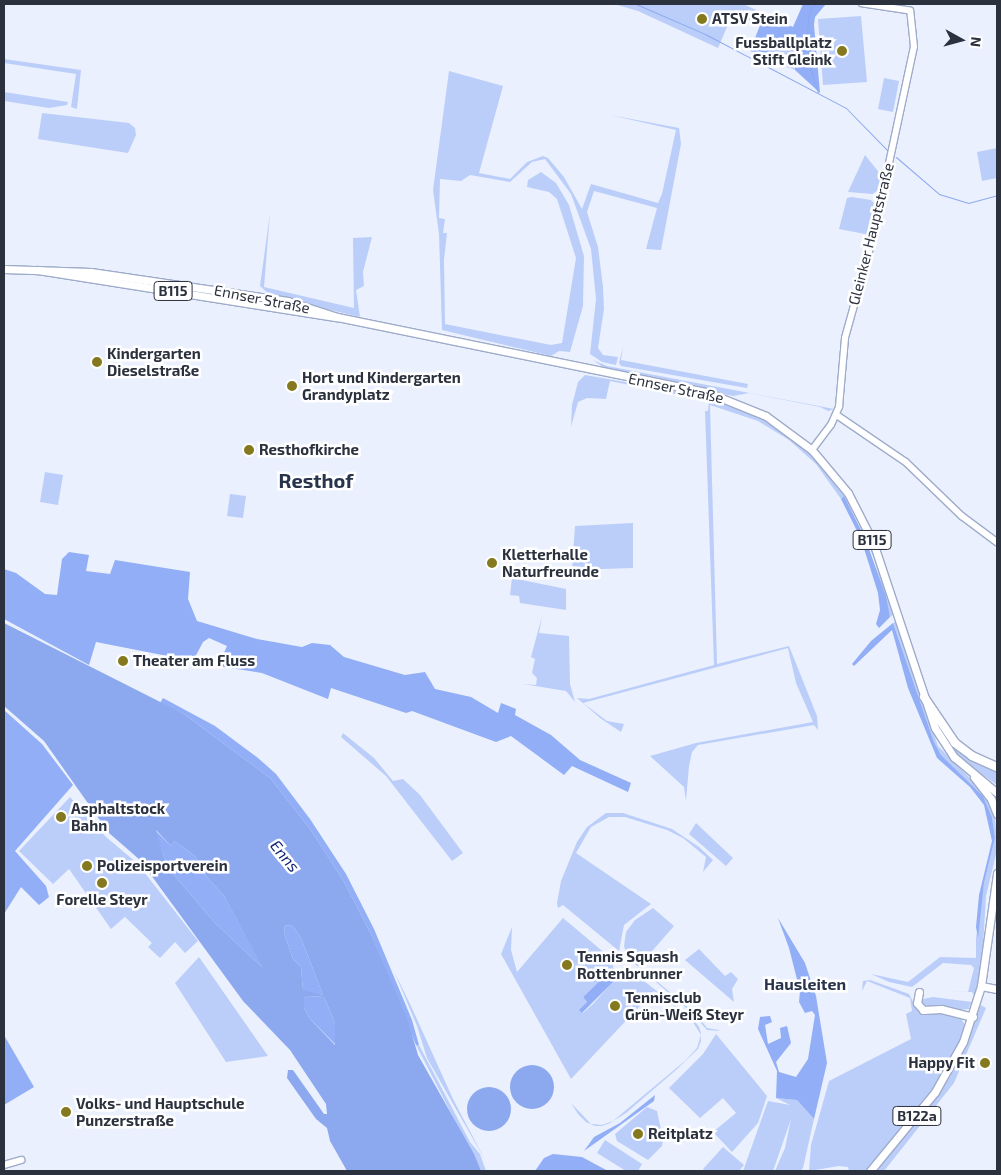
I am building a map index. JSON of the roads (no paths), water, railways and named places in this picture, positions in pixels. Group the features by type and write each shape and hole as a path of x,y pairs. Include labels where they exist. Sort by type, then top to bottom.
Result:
{"highway":[{"path":"924,697 955,742 972,756 997,767"}],"main road":[{"name":"Ennser Straße","path":"4,269 91,272 241,293 305,305 337,317 723,397 766,416 812,450 842,484 865,523 938,735 962,764 997,793"},
{"path":"962,764 986,792 997,814"},
{"name":"Ennser Straße","path":"978,776 997,787"},
{"path":"995,881 997,866"},
{"name":"B122a","path":"870,1171 939,1087 957,1055 979,997 997,873"},
{"path":"981,986 997,989"},
{"path":"919,992 917,1003 923,1010 941,1009 973,1017"}],"street":[{"name":"Gleinker Hauptstraße","path":"812,450 837,415 845,338 873,238 911,68 914,44 910,11 863,4"},
{"path":"837,415 906,462 962,516 997,542"},
{"path":"4,1165 21,1160"}],"water":[{"name":"Enns","path":"4,623 184,714 270,778 310,829 343,880 371,934 408,1021 418,1055 474,1154 481,1171 347,1171 330,1141 327,1128 316,1119 287,1078 288,1070 293,1070 324,1114 327,1114 326,1104 290,1050 243,1001 140,860 109,833 44,741 4,706","holes":["156,830 171,846 174,841 195,856 206,876 224,896 262,967 215,923 174,875 164,857","285,925 293,926 301,938 323,995 303,990 301,967 293,959 284,933","308,996 324,997 335,1023 335,1045 310,1019 304,1008 304,998"]},
{"path":"532,1065 544,1069 550,1075 554,1087 550,1099 544,1105 532,1109 520,1105 514,1099 510,1087 514,1075 520,1069"},
{"path":"489,1087 501,1091 507,1097 511,1109 507,1121 501,1127 489,1131 477,1127 471,1121 467,1109 471,1097 477,1091"}],"waterway":[{"path":"636,4 705,34 846,108 888,151"},
{"path":"817,4 811,7 807,39 809,65 818,93"},
{"path":"896,157 939,194 968,203 997,195"}],"place":[{"name":"ATSV Stein","path":"702,19"},
{"name":"Fussballplatz Stift Gleink","path":"842,51"},
{"name":"Kindergarten Dieselstraße","path":"97,362"},
{"name":"Hort und Kindergarten Grandyplatz","path":"292,386"},
{"name":"Resthofkirche","path":"249,450"},
{"name":"Kletterhalle Naturfreunde","path":"492,563"},
{"name":"Theater am Fluss","path":"123,661"},
{"name":"Asphaltstock Bahn","path":"61,817"},
{"name":"Polizeisportverein","path":"87,866"},
{"name":"Forelle Steyr","path":"102,883"},
{"name":"Tennis Squash Rottenbrunner","path":"567,965"},
{"name":"Tennisclub Grün-Weiß Steyr","path":"615,1006"},
{"name":"Happy Fit","path":"985,1063"},
{"name":"Volks- und Hauptschule Punzerstraße","path":"66,1112"},
{"name":"Reitplatz","path":"638,1134"}],"district":[{"name":"Resthof","path":"316,480"},
{"name":"Hausleiten","path":"805,984"}]}
